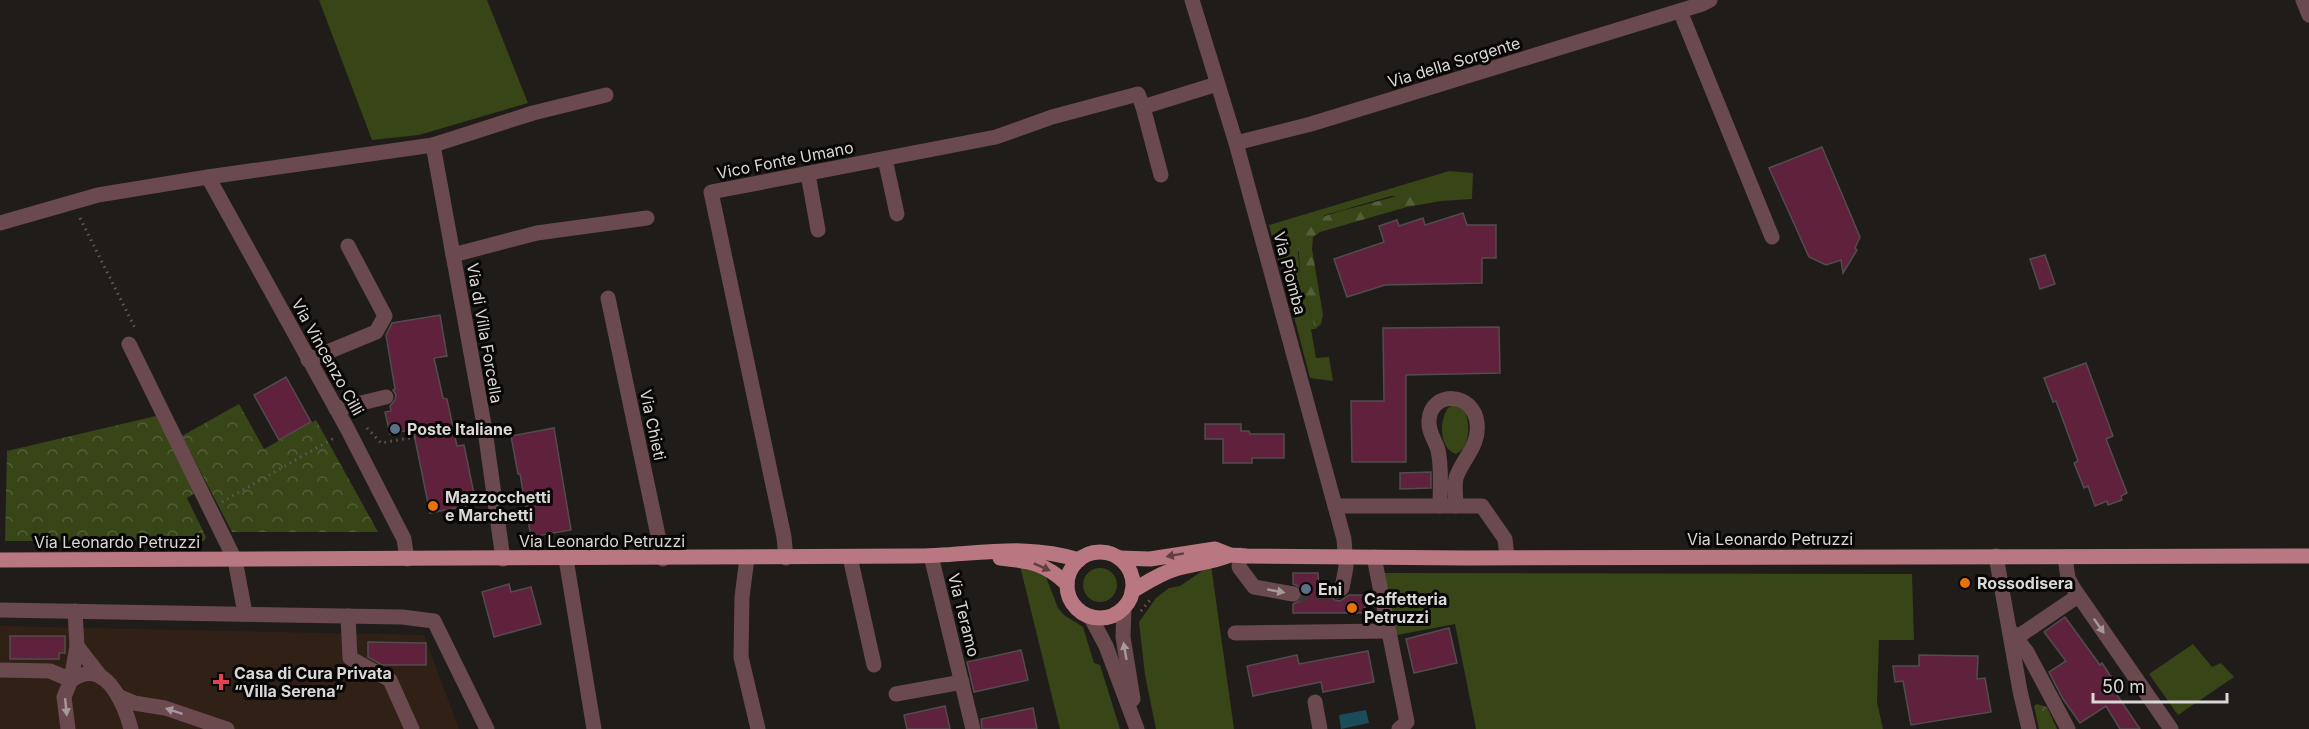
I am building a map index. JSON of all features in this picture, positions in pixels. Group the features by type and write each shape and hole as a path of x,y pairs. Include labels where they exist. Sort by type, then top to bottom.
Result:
{"main road":[{"name":"Via Leonardo Petruzzi","path":"0,560 786,558 931,556 1023,549 1059,553 1079,560"},
{"name":"Via Leonardo Petruzzi","path":"1119,558 1158,558 1215,549 1235,555 1374,557 2309,556"},
{"path":"1099,552 1119,558 1130,573 1132,591 1124,608 1108,617 1090,616 1076,608 1068,593 1067,584 1072,567 1088,554 1099,552"},
{"name":"Via Leonardo Petruzzi","path":"970,554 1038,564 1050,570 1067,584"},
{"name":"Via Leonardo Petruzzi","path":"1132,591 1165,573 1196,564 1216,562 1235,555"}],"street":[{"name":"Via Piomba","path":"1192,0 1236,143 1344,539 1346,556 1342,588 1338,591"},
{"name":"Via della Sorgente","path":"1236,143 1311,124 1710,0"},
{"path":"2303,0 2309,15"},
{"path":"1680,11 1772,237"},
{"path":"1161,176 1143,107 1217,84"},
{"name":"Vico Fonte Umano","path":"786,558 784,537 711,192 996,137 1052,117 1138,94 1143,107"},
{"path":"0,223 98,195 433,145 533,113 606,95"},
{"name":"Via di Villa Forcella","path":"433,145 485,430 503,559"},
{"path":"885,159 897,214"},
{"path":"808,174 818,230"},
{"name":"Via Vincenzo Cilli","path":"208,177 308,360 342,407 348,430 405,539 407,559"},
{"name":"Via di Villa Forcella","path":"453,255 537,234 647,218"},
{"path":"308,360 376,332 385,316 348,246"},
{"name":"Via Chieti","path":"609,298 663,559"},
{"name":"Via Leonardo Petruzzi","path":"129,344 235,560"},
{"path":"342,407 386,397"},
{"path":"1451,398 1461,400 1470,406 1477,423 1477,433 1473,447 1456,479 1448,506 1438,454 1429,428 1429,417 1432,408 1438,402 1451,398"},
{"path":"1335,506 1482,506 1505,539 1507,557"},
{"path":"1235,555 1239,567 1254,587 1293,594"},
{"name":"Via Teramo","path":"931,556 973,729"},
{"path":"1995,556 2012,633 2020,691 2029,729"},
{"path":"2065,556 2068,578 2078,596 2171,729"},
{"path":"850,557 874,665"},
{"path":"1374,557 1407,722 1399,729"},
{"path":"747,558 742,597 741,657 758,729"},
{"path":"566,559 594,729"},
{"path":"235,560 245,613"},
{"path":"2012,633 2078,596"},
{"path":"1124,608 1123,637 1138,729"},
{"path":"0,610 245,613 402,617 434,621 487,729"},
{"path":"68,729 64,697 71,680 77,645 75,611"},
{"path":"348,616 350,658 390,680 412,729"},
{"path":"1090,616 1106,646 1138,729"},
{"path":"1235,633 1388,631"},
{"path":"2012,633 2027,652 2068,729"},
{"path":"77,645 120,697 134,703 165,708 227,729"},
{"path":"0,670 50,671 71,680 87,674 102,678"},
{"name":"Via Teramo","path":"896,694 962,682"},
{"path":"2020,691 2044,686"},
{"path":"120,697 131,729"},
{"path":"1315,702 1320,729"}],"path":[{"path":"72,203 140,337 129,344"},
{"path":"342,407 381,443 438,433 444,436 470,433"},
{"path":"210,509 348,430"},
{"path":"1137,618 1153,597"}],"shaded area":[{"name":"Casa di Cura Privata “Villa Serena”","path":"0,626 424,635 459,729 0,729"}],"green space":[{"path":"319,0 487,0 528,103 419,135 372,140"},
{"path":"1449,171 1473,173 1472,199 1441,201 1433,197 1391,196 1325,215 1298,252 1300,276 1315,329 1311,329 1316,358 1329,357 1333,381 1310,378 1283,274 1292,272 1290,260 1279,263 1269,225"},
{"path":"1414,192 1428,192 1441,201 1407,207 1320,232 1313,237 1312,249 1323,315 1321,324 1315,329 1300,276 1298,234 1313,222 1330,214"},
{"path":"239,404 264,449 316,420 378,532 232,532 182,436"},
{"path":"1454,405 1463,406 1468,425 1465,445 1456,454 1446,447 1442,434 1445,414 1448,408"},
{"path":"156,416 197,492 187,498 206,537 204,541 5,541 7,451"},
{"path":"1211,565 1234,729 1156,729 1145,675 1139,622 1156,598 1169,588 1180,586"},
{"path":"1020,566 1040,571 1046,577 1058,608 1064,615 1083,627 1094,663 1100,665 1120,729 1060,729"},
{"path":"1100,568 1112,573 1117,585 1112,597 1100,602 1088,597 1083,585 1088,573"},
{"path":"1380,573 1912,574 1914,640 1879,640 1877,702 1883,729 1476,729 1455,624 1392,636"},
{"path":"2193,644 2212,667 2221,663 2234,677 2178,715 2149,674"},
{"path":"2037,704 2047,707 2057,729 2039,729 2034,706"}],"water":[{"path":"1366,710 1369,723 1341,729 1339,715"}],"building":[{"path":"1822,147 1860,237 1855,248 1857,250 1843,273 1841,260 1826,265 1809,257 1769,168"},
{"path":"1463,213 1467,225 1496,225 1496,258 1482,258 1482,283 1385,285 1347,297 1334,259 1384,242 1379,226 1397,220 1399,226 1423,218 1425,225"},
{"path":"2045,255 2055,284 2040,289 2030,259"},
{"path":"440,315 447,356 434,358 443,398 447,399 457,446 464,445 476,504 430,513 413,429 390,434 385,412 391,411 390,406 396,395 393,390 395,389 386,335 392,323"},
{"path":"1499,327 1500,373 1406,375 1406,462 1352,462 1351,401 1384,401 1383,328"},
{"path":"2086,363 2113,436 2106,439 2127,493 2121,496 2122,500 2108,505 2107,501 2095,506 2088,486 2084,488 2074,463 2078,461 2056,401 2053,402 2044,378"},
{"path":"286,377 311,422 279,440 254,395"},
{"path":"1205,424 1241,424 1241,431 1249,431 1250,434 1284,434 1284,458 1252,458 1252,463 1223,463 1223,439 1205,439"},
{"path":"554,428 571,530 531,537 511,436"},
{"path":"1431,472 1431,488 1400,489 1400,473"},
{"path":"1293,573 1318,573 1319,591 1328,591 1335,600 1340,601 1349,595 1365,595 1365,613 1293,613 1293,604 1300,601 1303,595 1300,587 1293,584"},
{"path":"509,584 511,592 531,587 541,624 494,637 482,592"},
{"path":"2065,617 2100,665 2102,663 2119,689 2115,692 2140,729 2120,729 2106,706 2080,723 2063,699 2049,672 2066,661 2044,632"},
{"path":"1449,628 1457,663 1414,673 1406,639"},
{"path":"10,636 65,636 65,653 59,653 59,659 10,659"},
{"path":"368,642 426,643 426,665 382,665 368,657"},
{"path":"1021,650 1028,680 974,692 967,662"},
{"path":"1368,651 1374,682 1323,692 1321,682 1253,696 1247,666 1297,655 1299,664"},
{"path":"1919,655 1978,656 1977,679 1985,678 1991,712 1911,725 1903,681 1895,682 1893,666 1919,666"},
{"path":"945,706 950,729 907,729 904,715"},
{"path":"1033,708 1037,729 982,729 981,719"}],"tunnel":[{"path":"1293,594 1338,591"}],"place":[{"name":"Poste Italiane","path":"395,429"},
{"name":"Mazzocchetti e Marchetti","path":"433,506"},
{"name":"Rossodisera","path":"1965,583"},
{"name":"Eni","path":"1306,589"},
{"name":"Caffetteria Petruzzi","path":"1352,608"},
{"name":"Casa di Cura Privata “Villa Serena”","path":"221,682"}]}
